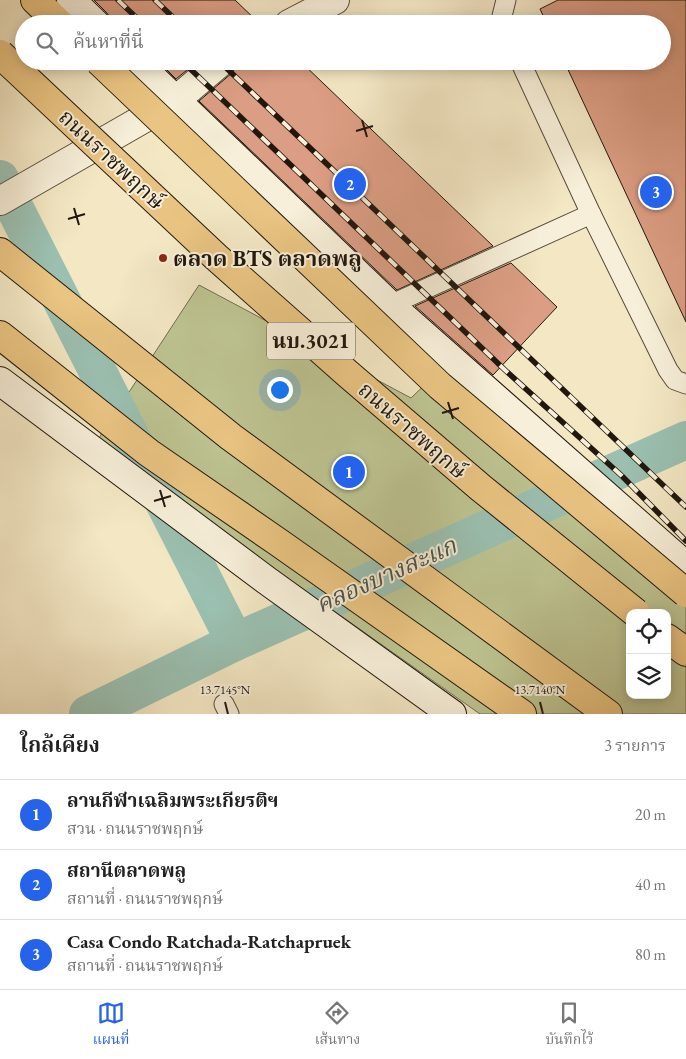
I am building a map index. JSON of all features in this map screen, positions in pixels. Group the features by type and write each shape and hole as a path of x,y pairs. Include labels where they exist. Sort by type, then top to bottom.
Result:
{"main road":[{"path":"35,0 51,15"},
{"path":"71,0 87,15"},
{"path":"306,15 335,0"},
{"name":"ถนนราชพฤกษ์","path":"0,54 15,68"},
{"name":"ถนนราชพฤกษ์","path":"17,70 216,257 348,374 481,488 631,609"},
{"path":"108,70 440,386 686,593"},
{"path":"144,70 390,305 686,566"},
{"path":"0,201 176,100 211,70"},
{"path":"0,252 231,437 608,714"},
{"path":"0,335 148,453 295,553 522,714"},
{"path":"0,381 286,595 452,714"},
{"path":"671,641 686,652"}],"lane":[{"path":"502,15 506,0"},
{"path":"524,70 590,214 668,370 675,380 686,384"},
{"path":"390,305 590,214"}],"green space":[{"path":"199,285 411,398 441,369 617,526 686,582 686,714 480,714 185,506 99,438"}],"building":[{"path":"94,0 235,0 251,15 108,15"},
{"path":"558,0 686,0 686,322 568,70 671,70 671,15 543,15 540,9"},
{"path":"167,70 187,70 176,79"},
{"path":"234,70 309,70 493,246 397,290 199,101"},
{"path":"511,263 557,307 493,375 415,306"}],"waterway":[{"path":"0,179 235,642"},
{"name":"คลองบางสะแก","path":"88,714 235,642 686,440"}],"railway":[{"path":"118,0 134,15"},
{"path":"155,0 171,15"},
{"path":"191,70 506,371 622,476 686,541"},
{"path":"228,70 686,507"}],"place":[{"name":"สถานีตลาดพลู","path":"350,184"},
{"name":"Casa Condo Ratchada-Ratchapruek","path":"656,192"},
{"name":"ตลาด BTS ตลาดพลู","path":"163,258"},
{"name":"ลานกีฬาเฉลิมพระเกียรติฯ","path":"349,472"}]}
